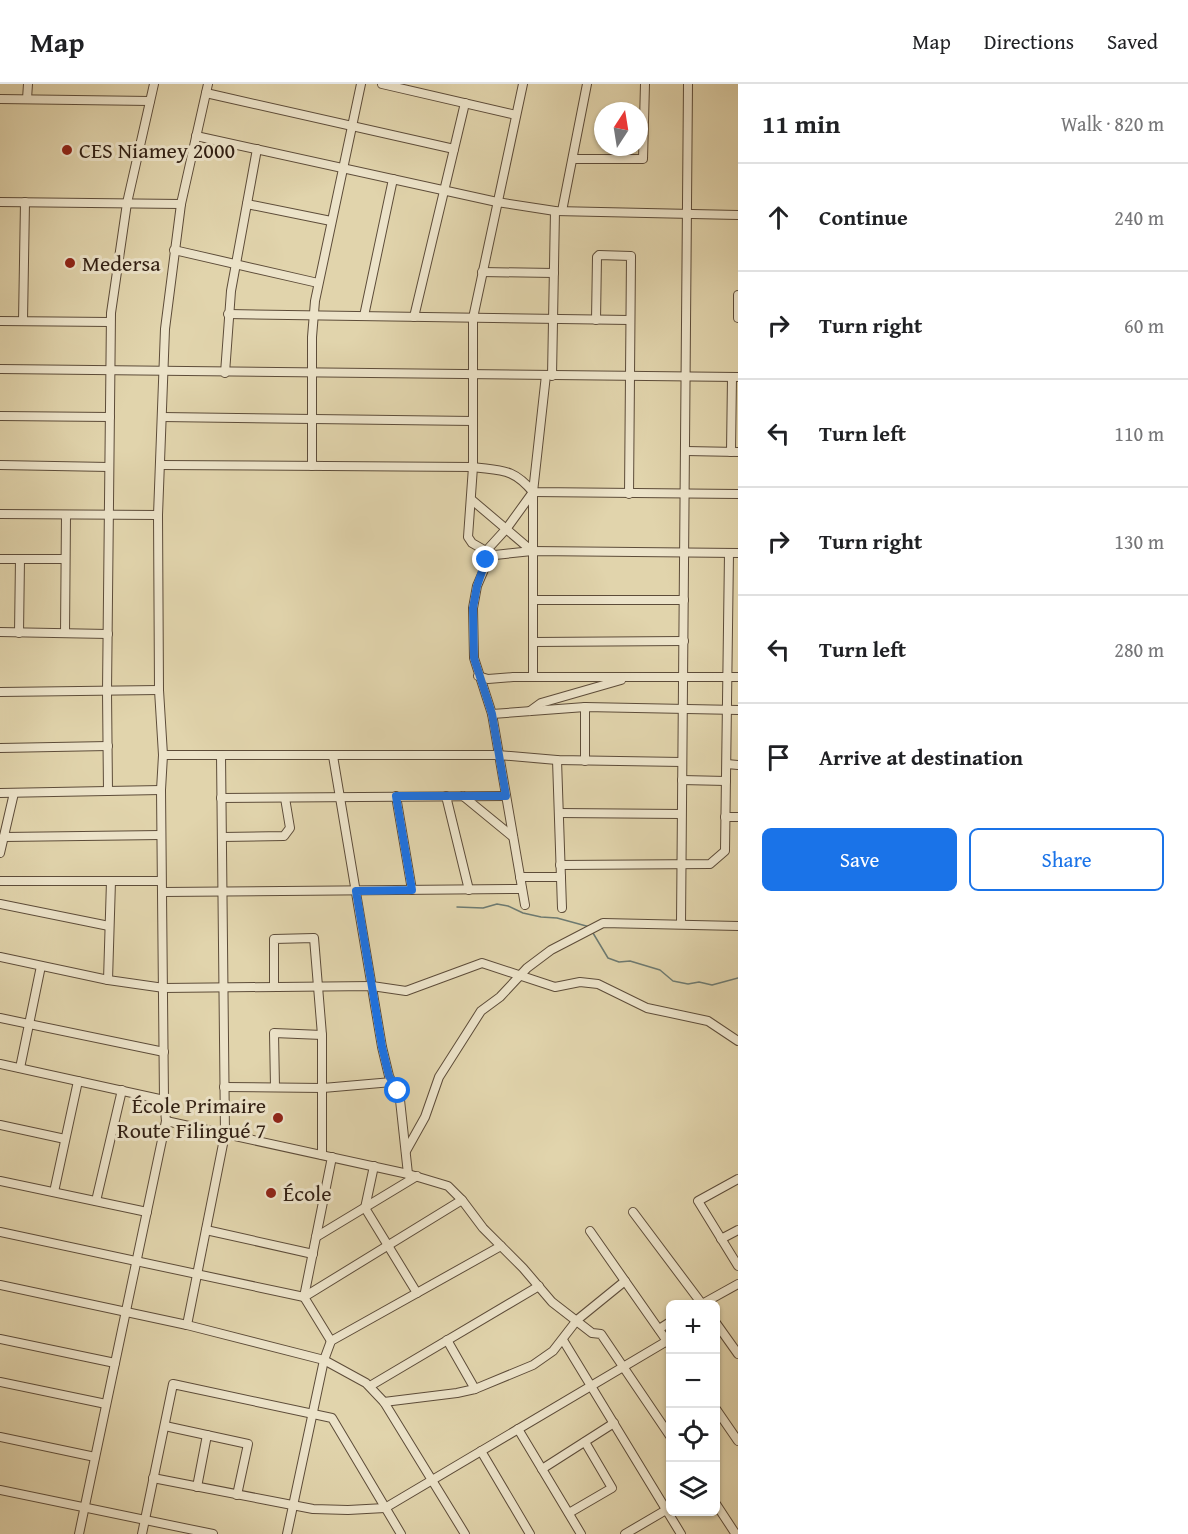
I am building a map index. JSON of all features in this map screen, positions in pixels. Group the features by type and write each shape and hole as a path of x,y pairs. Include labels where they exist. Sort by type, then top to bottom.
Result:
{"street":[{"path":"27,99 28,84"},
{"path":"108,792 110,322 127,203 153,84"},
{"path":"312,466 313,316 318,282 361,84"},
{"path":"382,84 516,115"},
{"path":"523,84 473,318 473,467 468,537 472,543 495,555 532,551 733,553 726,677 725,851 710,864 560,865"},
{"path":"533,677 532,492 549,376 559,211 573,159 587,84"},
{"path":"573,159 643,159 645,84"},
{"path":"681,924 688,84"},
{"path":"79,1534 166,1121 161,880 163,755 159,690 158,515 165,329 181,204 207,89 454,149"},
{"path":"0,99 150,100"},
{"path":"414,317 465,103"},
{"path":"196,136 497,202 559,211 738,215"},
{"path":"225,373 228,314 257,149"},
{"path":"364,316 393,179"},
{"path":"0,202 181,204"},
{"path":"23,321 25,202"},
{"path":"247,204 331,221"},
{"path":"174,250 318,282"},
{"path":"596,320 597,257 599,255 631,256 629,494"},
{"path":"482,272 554,273"},
{"path":"738,295 738,318"},
{"path":"228,314 630,321"},
{"path":"0,321 110,322"},
{"path":"0,369 735,377 734,452 686,451"},
{"path":"0,416 110,417"},
{"path":"162,417 473,421"},
{"path":"0,465 109,467"},
{"path":"160,465 473,467 513,473 522,479 532,492"},
{"path":"532,492 738,494"},
{"path":"525,905 492,714 478,676 473,648 473,608 477,586 486,565 486,551 507,528 532,492"},
{"path":"472,500 532,551"},
{"path":"0,514 158,515"},
{"path":"65,633 66,515"},
{"path":"0,559 65,560"},
{"path":"19,633 20,559"},
{"path":"532,600 684,600"},
{"path":"0,632 108,633"},
{"path":"533,642 684,641"},
{"path":"478,676 495,680 533,677 738,677"},
{"path":"530,711 541,702 630,677"},
{"path":"0,692 159,690"},
{"path":"492,714 585,707 738,710"},
{"path":"585,707 585,761"},
{"path":"0,748 108,746"},
{"path":"163,755 498,755 556,760 682,762"},
{"path":"187,1325 225,1134 221,755"},
{"path":"333,756 382,1047 400,1100 406,1151 412,1175"},
{"path":"556,760 561,908"},
{"path":"727,764 738,765"},
{"path":"682,780 726,781"},
{"path":"0,793 161,790"},
{"path":"0,853 14,793"},
{"path":"396,796 412,890"},
{"path":"446,796 469,890"},
{"path":"463,796 513,837"},
{"path":"221,798 506,796"},
{"path":"222,837 284,836 290,828 285,798"},
{"path":"558,813 681,814"},
{"path":"725,817 738,817"},
{"path":"3,837 161,835"},
{"path":"520,877 561,877"},
{"path":"108,980 111,880"},
{"path":"0,881 161,880"},
{"path":"163,892 522,889"},
{"path":"0,904 110,926"},
{"path":"406,1151 425,1117 439,1077 476,1019 520,975 552,950 603,922 738,926"},
{"path":"274,987 274,939 314,938 322,1035 322,1155"},
{"path":"0,957 108,980 164,988 372,986 406,991 482,963 555,987 580,982 598,984 647,1008 708,1021 738,1041"},
{"path":"20,1068 41,966"},
{"path":"0,1018 164,1052"},
{"path":"275,1087 274,1033 322,1035"},
{"path":"0,1064 164,1100"},
{"path":"54,1192 78,1081"},
{"path":"224,1087 323,1088 392,1082"},
{"path":"96,1201 122,1090"},
{"path":"166,1121 374,1166 448,1186 552,1302 592,1333 602,1334 666,1430"},
{"path":"0,1125 65,1139"},
{"path":"331,1341 304,1297 332,1157"},
{"path":"374,1166 365,1208 417,1293"},
{"path":"316,1238 365,1208 412,1175"},
{"path":"738,1179 698,1201 738,1266"},
{"path":"0,1181 147,1212"},
{"path":"0,1232 304,1297 462,1200"},
{"path":"633,1212 698,1300"},
{"path":"206,1230 313,1254"},
{"path":"721,1239 738,1230"},
{"path":"590,1231 666,1339"},
{"path":"287,1534 324,1360 331,1341 501,1246"},
{"path":"384,1402 475,1389 533,1365 554,1351 577,1320 625,1281"},
{"path":"711,1300 738,1284"},
{"path":"0,1285 187,1325 324,1360 370,1386 384,1402 465,1534"},
{"path":"370,1386 539,1286"},
{"path":"658,1329 666,1324"},
{"path":"720,1329 738,1354"},
{"path":"0,1339 115,1363"},
{"path":"447,1340 475,1389"},
{"path":"563,1340 666,1510 625,1534"},
{"path":"153,1478 293,1506 348,1510 385,1508 624,1366 666,1345"},
{"path":"0,1382 106,1404"},
{"path":"141,1534 174,1384 332,1418 401,1534"},
{"path":"720,1415 738,1441"},
{"path":"542,1469 614,1424"},
{"path":"165,1426 248,1444 237,1495"},
{"path":"518,1429 581,1534"},
{"path":"196,1487 207,1435"},
{"path":"0,1437 95,1457"},
{"path":"569,1513 612,1488 585,1442"},
{"path":"481,1451 530,1534"},
{"path":"0,1490 213,1534"},
{"path":"720,1510 736,1533"},
{"path":"670,1516 681,1534"}],"waterway":[{"path":"457,907 483,908 497,904 523,913 557,918 590,927"},
{"path":"593,933 608,958 619,962 630,961 660,970 673,981 712,985 738,978"}],"place":[{"name":"CES Niamey 2000","path":"67,150"},
{"name":"Medersa","path":"70,263"},
{"name":"École Primaire Route Filingué 7","path":"278,1118"},
{"name":"École","path":"271,1193"}],"route":[{"path":"398,1091 389,1076 382,1047 356,891 412,890 396,796 506,796 492,714 474,658 473,608 477,586 486,560"}]}
